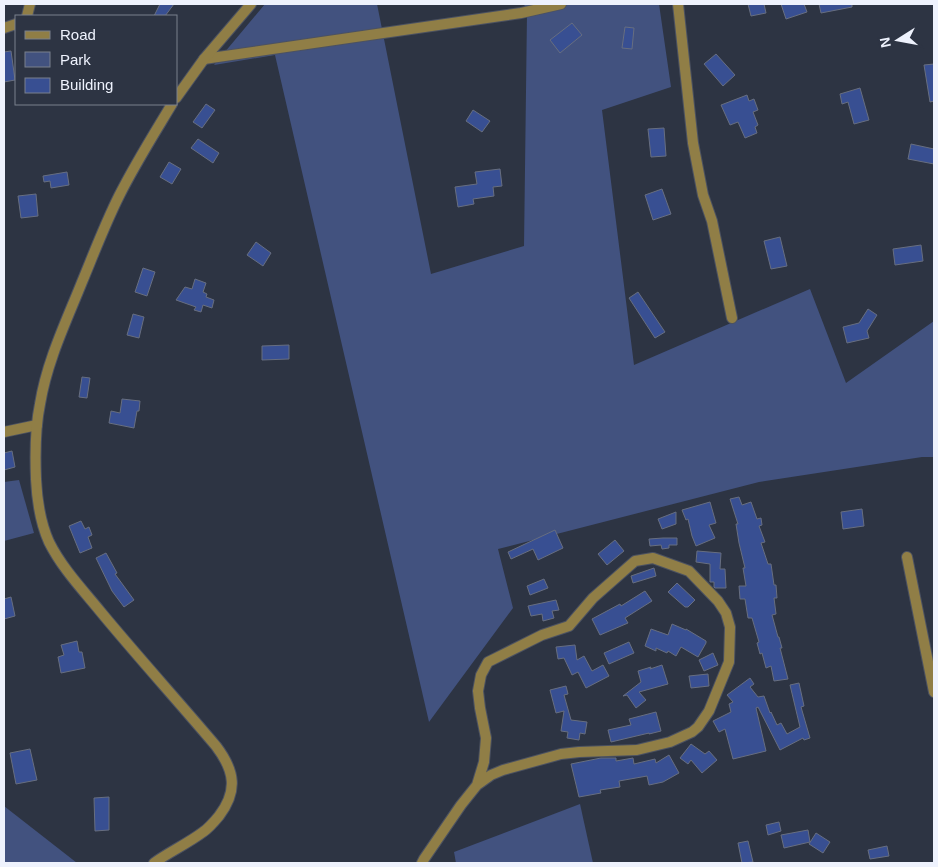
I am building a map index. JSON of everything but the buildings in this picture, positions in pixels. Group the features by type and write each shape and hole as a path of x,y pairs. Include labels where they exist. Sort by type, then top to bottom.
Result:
{"street":[{"path":"178,95 204,59 251,4"},
{"path":"204,59 526,13 561,4"},
{"path":"678,4 693,143 703,194 712,221 732,318"},
{"path":"154,863 203,832 226,807 232,788 229,766 216,746 109,622 58,559 48,539 39,510 36,472 37,425 40,403 56,344 103,232 119,196 171,105"},
{"path":"4,432 37,425"},
{"path":"907,557 934,692"},
{"path":"422,863 476,785 491,774 561,754 638,750 670,742 692,732 700,725 709,711 729,662 730,627 726,613 718,601 689,571 653,558 635,562 592,598 569,626 542,634 488,662 481,675 478,691 486,738 484,762 476,785"}],"green space":[{"path":"265,4 377,4 431,274 524,246 527,13 524,4 659,4 671,87 602,110 634,365 810,289 846,383 934,321 934,457 922,457 759,482 498,549 513,608 429,722 275,55 214,65"},
{"path":"19,480 34,533 4,541 4,482"},
{"path":"580,804 593,863 456,863 454,852"},
{"path":"4,806 77,863 4,863"}]}
